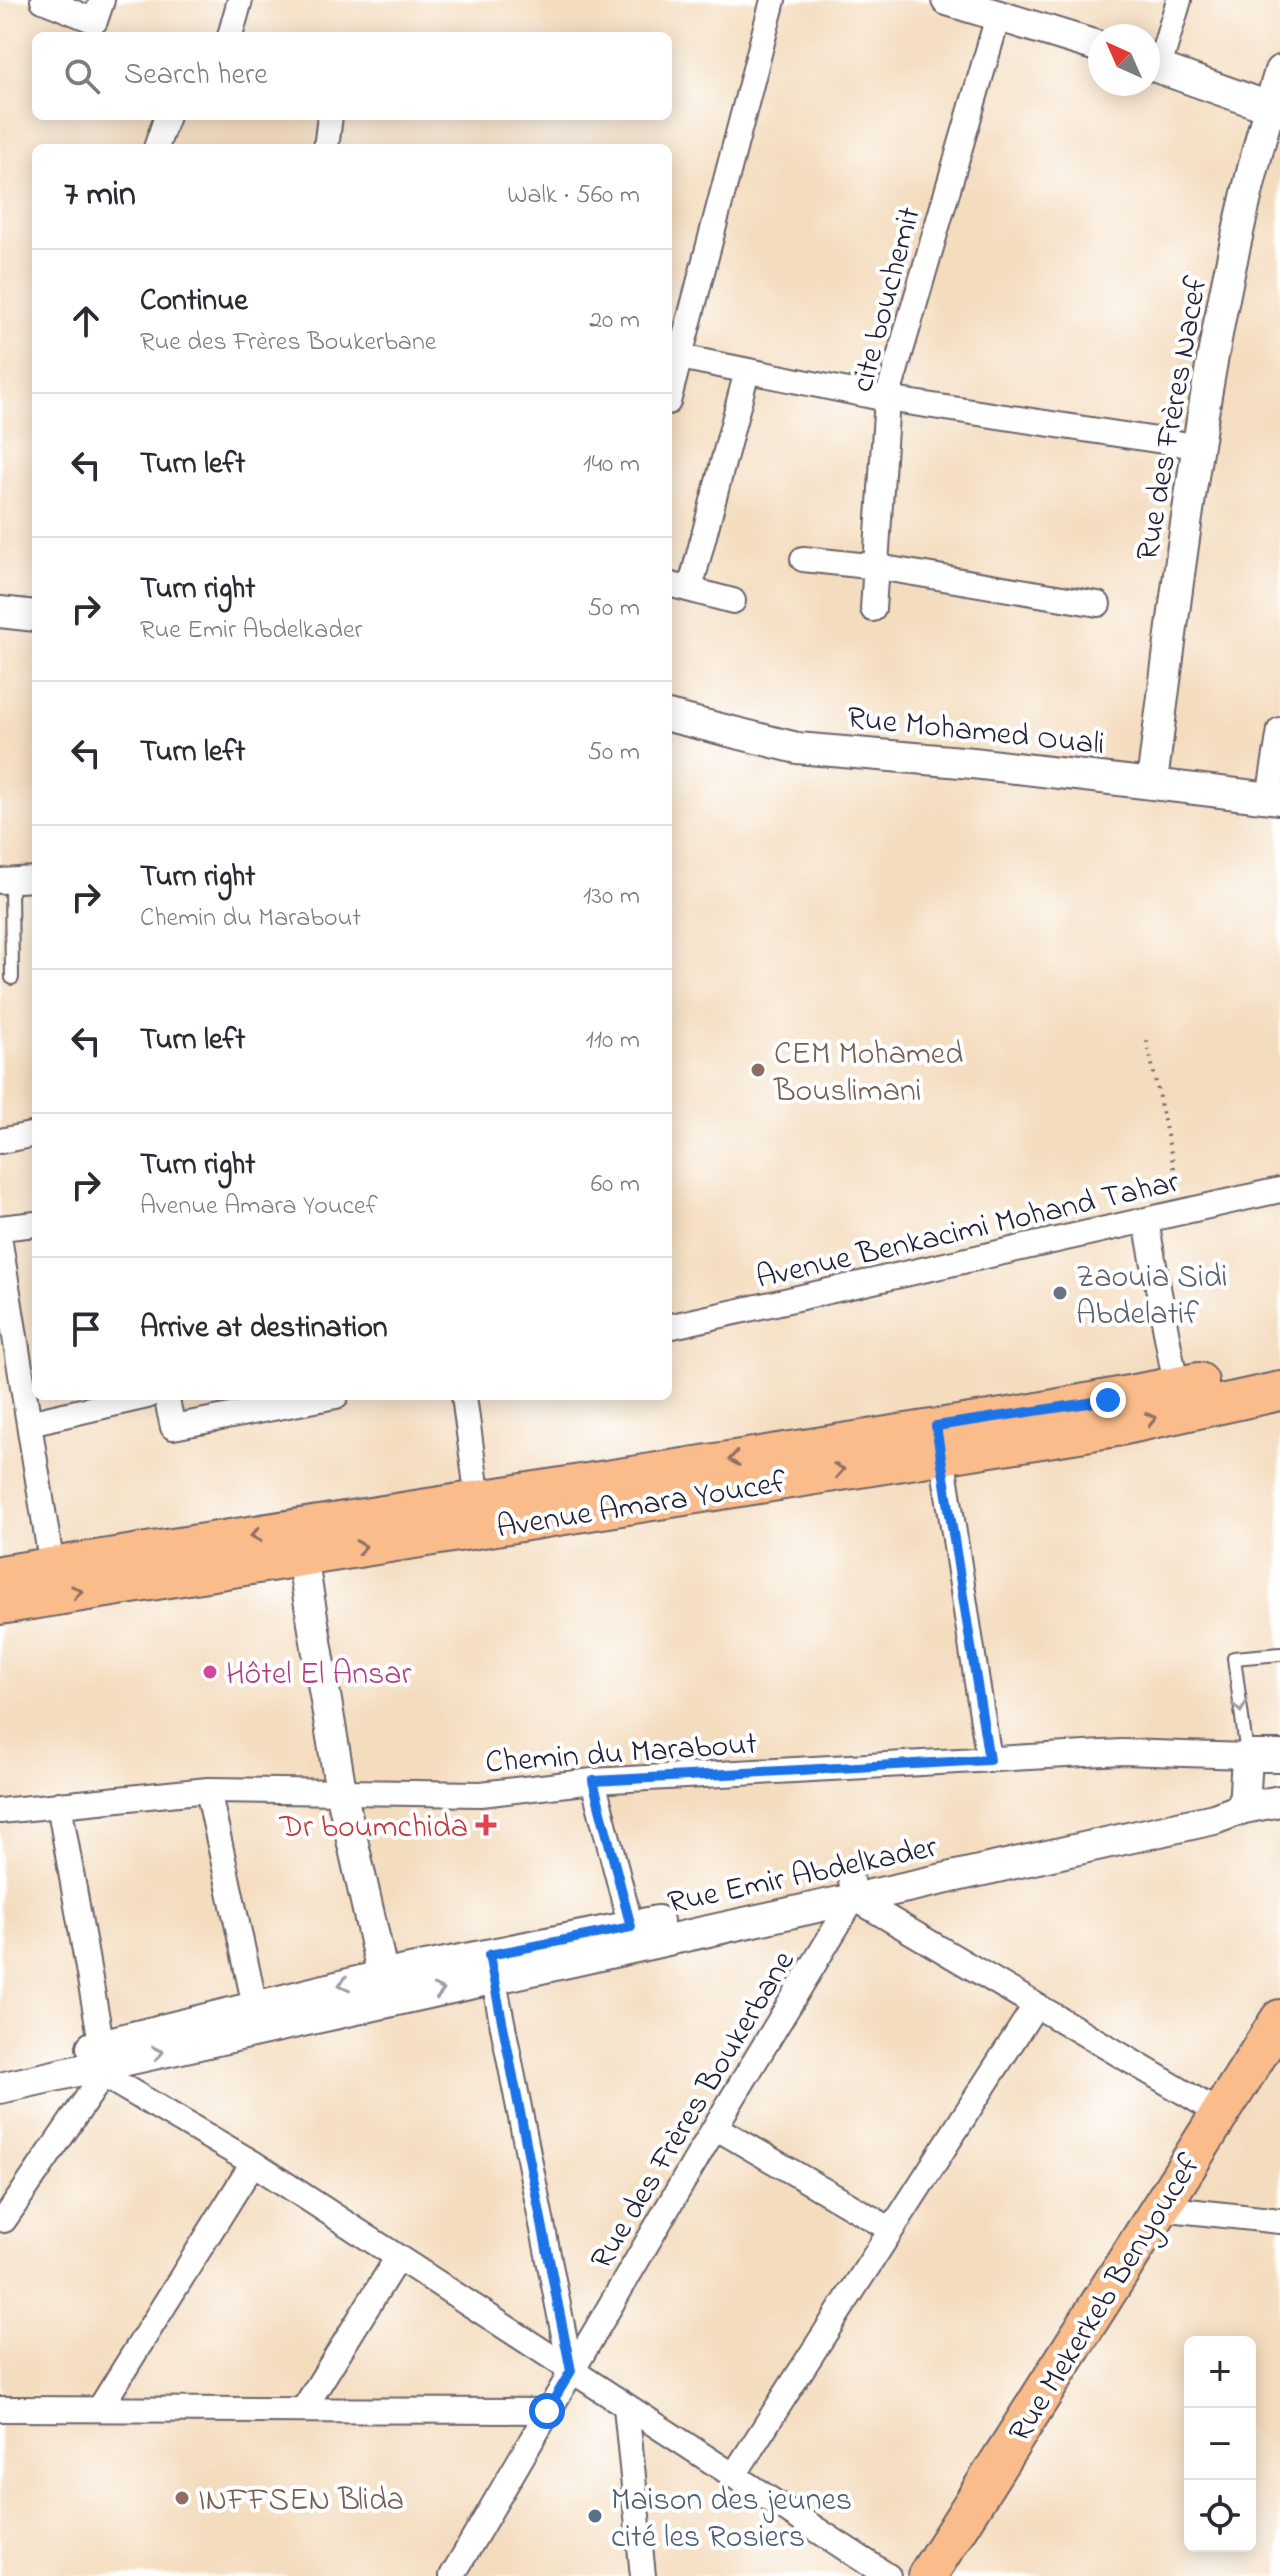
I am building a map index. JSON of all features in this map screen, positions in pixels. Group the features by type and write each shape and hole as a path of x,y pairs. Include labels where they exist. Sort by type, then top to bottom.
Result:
{"main road":[{"name":"Avenue Amara Youcef","path":"939,1440 1028,1414 1280,1365"},
{"name":"Avenue Amara Youcef","path":"0,1575 480,1514 939,1440 1116,1427 1280,1391"},
{"name":"Avenue Amara Youcef","path":"0,1605 302,1557 480,1514"},
{"name":"Rue Mekerkeb Benyoucef","path":"927,2576 1219,2113 1276,2034"}],"street":[{"path":"43,0 95,21 102,0"},
{"path":"231,32 240,0"},
{"path":"672,387 773,0"},
{"path":"947,0 1010,10 1088,42"},
{"path":"1160,48 1179,0"},
{"name":"cite bouchemit","path":"873,609 887,399 1010,10"},
{"path":"1160,68 1274,109"},
{"name":"Rue des Frères Nacef","path":"1152,782 1196,446 1274,109 1280,71"},
{"path":"157,144 166,120"},
{"path":"326,144 330,120"},
{"path":"680,357 887,399 1196,446"},
{"path":"733,601 679,586 747,371"},
{"path":"803,559 878,567 1098,604"},
{"path":"0,612 32,616"},
{"name":"Rue Mohamed Ouali","path":"672,717 797,748 1152,782 1274,799"},
{"path":"1274,799 1280,730"},
{"path":"6,881 32,879"},
{"path":"0,1141 32,1135"},
{"name":"Avenue Benkacimi Mohand Tahar","path":"672,1326 1280,1190"},
{"path":"1146,1221 1176,1386"},
{"path":"0,1228 32,1224"},
{"path":"0,1243 52,1567"},
{"path":"29,1423 130,1400"},
{"path":"167,1400 173,1427 315,1400"},
{"path":"465,1400 480,1514"},
{"path":"939,1440 989,1760"},
{"path":"302,1557 341,1791 386,1989"},
{"name":"Chemin du Marabout","path":"0,1811 208,1790 481,1794 593,1781 1122,1752 1247,1756"},
{"path":"1244,1808 1247,1756 1280,1756"},
{"path":"593,1781 631,1927"},
{"path":"208,1790 255,2006"},
{"name":"Rue Emir Abdelkader","path":"0,2088 386,1989 852,1889 1210,1805 1244,1808 1280,1801"},
{"path":"4,2220 103,2061 59,1804"},
{"path":"852,1889 1035,2006 1219,2113"},
{"name":"Rue Emir Abdelkader","path":"490,1967 631,1927 852,1889"},
{"name":"Rue des Frères Boukerbane","path":"452,2576 852,1889"},
{"path":"490,1967 571,2371"},
{"name":"Rue Emir Abdelkader","path":"0,2071 103,2061 255,2006 386,1989"},
{"path":"734,2475 1035,2006"},
{"path":"103,2061 253,2163 888,2576"},
{"path":"715,2127 890,2229"},
{"path":"100,2408 253,2163"},
{"path":"1160,2208 1280,2221"},
{"path":"305,2407 398,2257"},
{"path":"0,2409 305,2407 547,2411"},
{"path":"626,2407 643,2576"}],"lane":[{"path":"6,881 12,978"},
{"path":"1247,1756 1234,1658 1280,1654"}],"path":[{"path":"1147,1041 1184,1213"}],"place":[{"name":"CEM Mohamed Bouslimani","path":"758,1070"},
{"name":"Zaouia Sidi Abdelatif","path":"1060,1293"},
{"name":"Hôtel El Ansar","path":"210,1672"},
{"name":"Dr boumchida","path":"486,1825"},
{"name":"INFFSEN Blida","path":"182,2498"},
{"name":"Maison des jeunes cité les Rosiers","path":"595,2516"}],"route":[{"path":"547,2411 571,2371 489,1955 631,1927 593,1781 989,1760 936,1426 1108,1400"}]}
